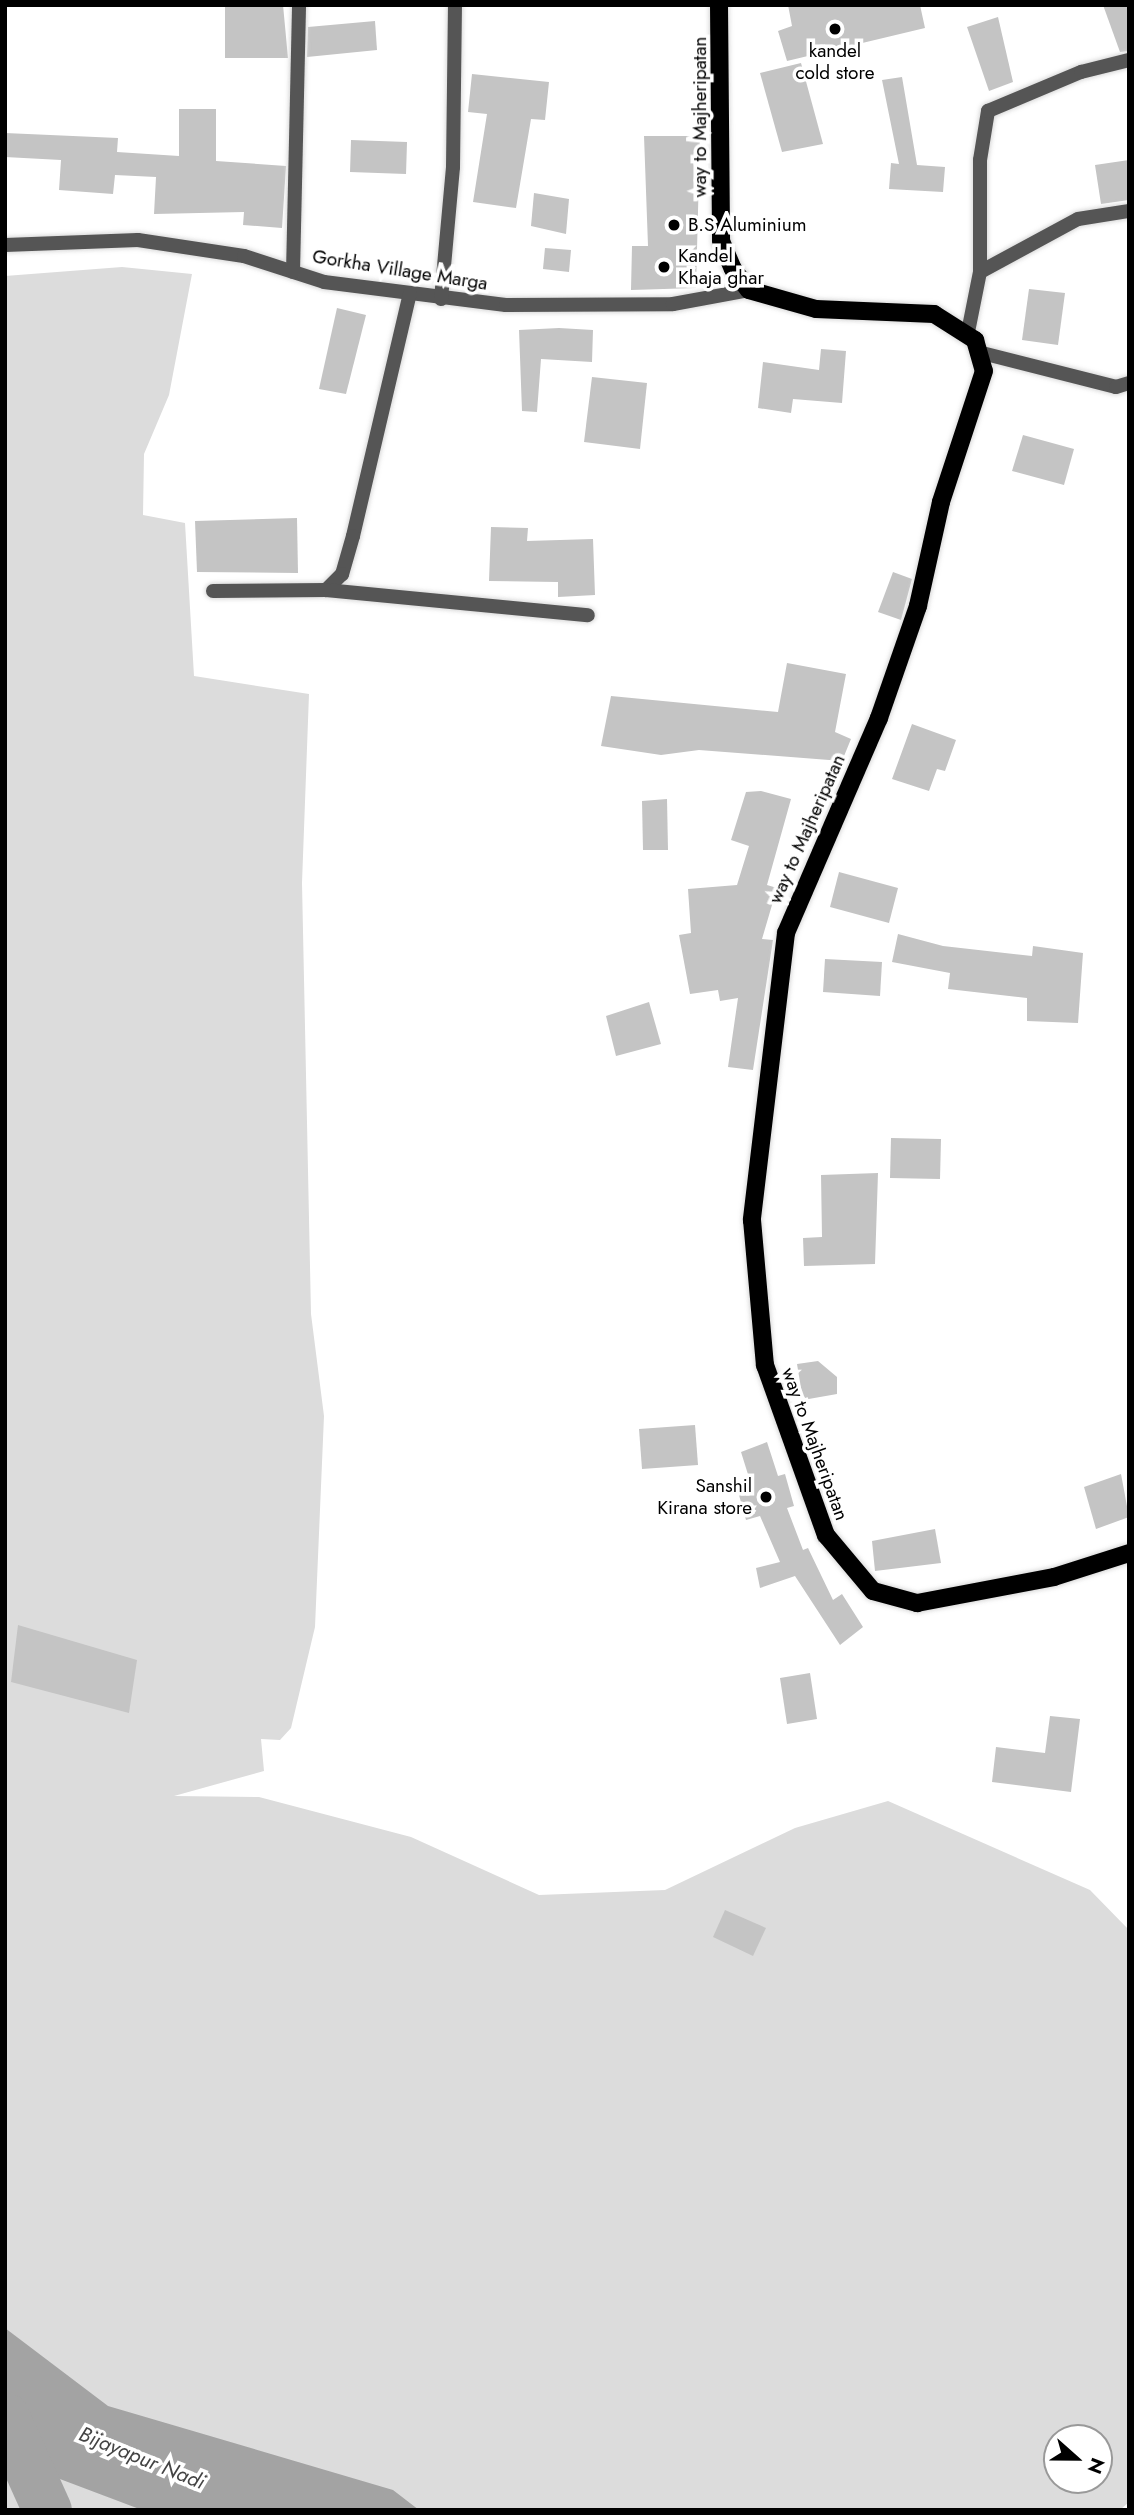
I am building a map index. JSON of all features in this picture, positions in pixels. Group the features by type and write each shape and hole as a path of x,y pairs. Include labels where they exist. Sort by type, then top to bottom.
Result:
{"main road":[{"name":"way to Majheripatan","path":"719,5 721,241 749,290"},
{"path":"749,290 816,309 934,314 968,332 982,353"},
{"name":"way to Majheripatan","path":"982,353 978,399 941,502 918,606 879,718 786,933 752,1220 765,1365 826,1535 873,1591 916,1603 1054,1577 1129,1553"}],"street":[{"path":"293,272 299,5"},
{"path":"441,299 453,167 455,5"},
{"path":"968,332 980,272 980,160 988,111 1081,72 1129,61"},
{"path":"980,272 1078,219 1129,211"},
{"name":"Gorkha Village Marga","path":"5,245 138,240 244,256 293,272 441,299 644,306 749,290"},
{"path":"326,590 342,574 353,536 410,293"},
{"path":"982,353 1116,387 1129,383"},
{"path":"213,591 326,590 588,615"}],"shaded area":[{"path":"122,267 192,274 169,395 144,454 143,515 185,523 194,676 309,694 302,883 311,1314 324,1416 315,1627 291,1728 280,1740 261,1739 264,1771 174,1796 259,1797 411,1837 539,1895 665,1890 795,1828 888,1801 1090,1890 1129,1930 1129,2502 1120,2510 5,2510 5,276"}],"water":[{"name":"Bijayapur Nadi","path":"5,2328 108,2406 393,2490 419,2510 142,2510 44,2473 5,2450"}],"building":[{"path":"225,5 283,5 288,58 225,58"},
{"path":"788,5 920,5 925,28 787,61 778,31 792,26"},
{"path":"1103,5 1129,5 1129,51 1120,52"},
{"path":"998,17 1013,82 989,91 967,27"},
{"path":"375,21 377,50 307,57 308,27"},
{"path":"801,63 823,144 782,152 760,73"},
{"path":"472,74 549,82 545,120 531,119 516,208 473,202 487,114 468,112"},
{"path":"902,77 917,165 945,167 943,192 889,189 891,163 899,164 882,80"},
{"path":"179,109 216,109 216,161 286,166 282,228 243,225 244,212 154,214 156,177 115,175 113,194 59,190 61,160 5,157 5,133 118,138 117,152 179,156"},
{"path":"644,136 700,136 696,288 631,290 632,246 648,246"},
{"path":"351,140 407,142 406,174 350,172"},
{"path":"1129,160 1129,200 1101,204 1095,165"},
{"path":"534,193 569,199 566,234 531,226"},
{"path":"545,248 571,250 569,272 543,269"},
{"path":"1029,289 1065,293 1058,345 1022,340"},
{"path":"337,308 366,315 346,394 319,389"},
{"path":"519,330 593,330 592,362 541,359 537,412 522,411"},
{"path":"821,349 846,351 842,403 793,399 791,413 758,408 763,362 819,370"},
{"path":"592,377 647,383 640,449 584,442"},
{"path":"1023,435 1074,449 1064,485 1012,471"},
{"path":"297,518 298,573 197,572 195,521"},
{"path":"491,527 528,528 527,541 593,539 595,595 558,597 558,582 489,581"},
{"path":"893,572 912,579 901,620 878,612"},
{"path":"787,663 846,674 835,732 851,739 842,761 699,750 661,755 601,746 611,696 778,712"},
{"path":"912,724 956,740 945,771 937,769 929,791 892,779"},
{"path":"761,791 791,799 767,885 777,888 762,939 773,940 753,1070 728,1067 738,998 720,1001 718,990 690,994 679,935 691,933 688,889 737,885 749,846 731,840 746,792"},
{"path":"667,799 668,850 643,850 642,801"},
{"path":"839,872 898,888 889,923 830,907"},
{"path":"898,934 943,946 1032,956 1033,946 1083,953 1078,1023 1027,1021 1027,998 948,989 950,973 892,962"},
{"path":"825,959 882,962 880,996 823,992"},
{"path":"649,1002 661,1044 616,1056 606,1016"},
{"path":"891,1138 941,1139 940,1179 890,1178"},
{"path":"878,1173 875,1264 804,1266 803,1238 822,1237 821,1175"},
{"path":"818,1361 837,1377 837,1394 803,1400 797,1364"},
{"path":"695,1425 698,1465 642,1469 639,1429"},
{"path":"767,1442 778,1476 785,1474 794,1506 787,1508 803,1550 808,1548 833,1600 842,1594 863,1627 840,1645 795,1576 760,1588 756,1568 780,1562 760,1516 746,1520 737,1488 751,1484 741,1452"},
{"path":"1121,1474 1129,1517 1096,1529 1084,1487"},
{"path":"935,1529 941,1563 875,1571 872,1541"},
{"path":"18,1625 137,1660 129,1713 11,1682"},
{"path":"810,1673 817,1719 787,1724 780,1678"},
{"path":"1050,1716 1080,1719 1071,1792 992,1782 996,1747 1045,1753"},
{"path":"725,1910 766,1928 753,1956 713,1937"}],"waterway":[{"path":"5,2417 47,2510"}],"place":[{"name":"kandel cold store","path":"835,29"},
{"name":"B.S Aluminium","path":"674,225"},
{"name":"Kandel Khaja ghar","path":"664,267"},
{"name":"Sanshil Kirana store","path":"766,1497"}]}
